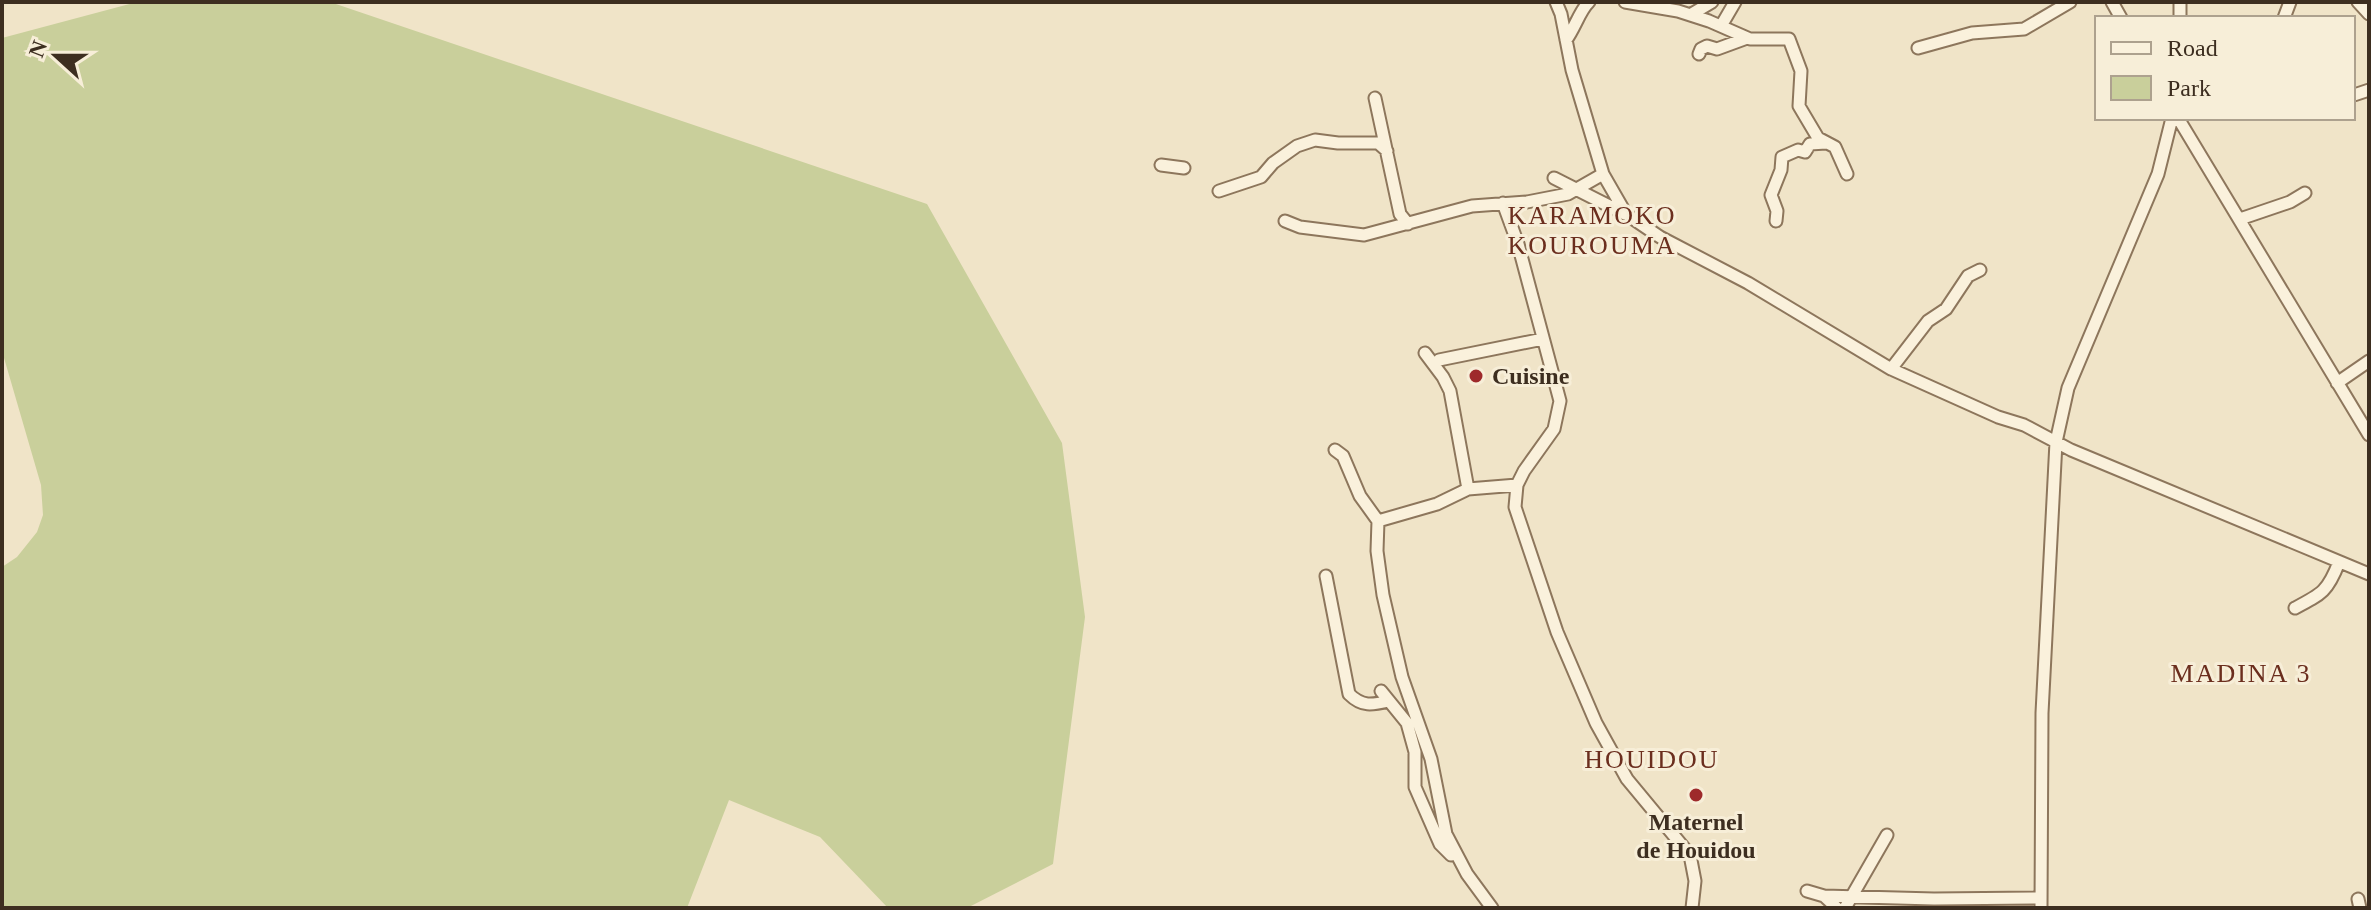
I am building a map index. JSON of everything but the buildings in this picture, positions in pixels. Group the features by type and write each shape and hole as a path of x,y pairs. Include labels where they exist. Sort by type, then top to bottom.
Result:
{"street":[{"path":"1556,2 1572,70 1603,174 1626,214"},
{"path":"1566,40 1577,25 1582,8 1589,2"},
{"path":"1625,2 1690,15 1747,38"},
{"path":"1690,15 1712,2"},
{"path":"1721,26 1735,2"},
{"path":"1918,48 1972,33 2024,29 2070,2"},
{"path":"2358,2 2369,14"},
{"path":"1699,54 1707,46 1717,49 1747,38 1789,39 1801,71 1799,106 1818,138 1835,147 1847,174"},
{"path":"1375,98 1400,214 1408,224"},
{"path":"1807,891 1848,902 2041,903 2042,713 2056,442 2068,388 2158,174 2172,120"},
{"path":"2179,120 2369,435"},
{"path":"1219,191 1261,177 1273,163 1297,146 1315,140 1378,143 1387,151"},
{"path":"1776,221 1777,211 1771,195 1781,170 1782,157 1798,150 1805,152 1810,144 1827,143"},
{"path":"1161,165 1184,168"},
{"path":"1285,221 1300,227 1364,235 1472,206 1568,194 1603,174"},
{"path":"1554,178 1626,214 1660,237 1748,283 1891,369 2369,574"},
{"path":"2240,219 2290,202 2305,193"},
{"path":"1503,203 1518,244 1560,401 1554,429 1517,485 1515,507 1557,632 1596,723 1627,779 1690,855 1695,881 1692,908"},
{"path":"1891,369 1928,321 1946,309 1968,276 1980,270"},
{"path":"1439,360 1543,339"},
{"path":"1425,353 1450,391 1468,489"},
{"path":"2337,383 2369,361"},
{"path":"1335,450 1343,456 1360,496 1378,521 1379,565 1402,677 1431,759 1446,834 1465,870 1492,908"},
{"path":"1378,521 1437,504 1468,489 1517,485"},
{"path":"2295,608 2320,596 2330,585 2339,562"},
{"path":"1326,576 1349,694 1356,701 1370,706 1385,696 1407,723 1415,752 1415,787 1440,844 1465,870"},
{"path":"1848,902 1887,835"},
{"path":"1824,896 1837,908"}],"green space":[{"path":"137,2 330,2 927,204 1062,443 1085,617 1053,864 967,908 888,908 820,837 729,800 687,908 2,908 2,567 17,557 37,532 43,515 41,485 2,351 2,38"}],"place":[{"name":"Cuisine","path":"1476,376"},
{"name":"Maternel de Houidou","path":"1696,795"}],"district":[{"name":"KARAMOKO KOUROUMA","path":"1592,230"},
{"name":"MADINA 3","path":"2241,673"},
{"name":"HOUIDOU","path":"1652,759"}]}
